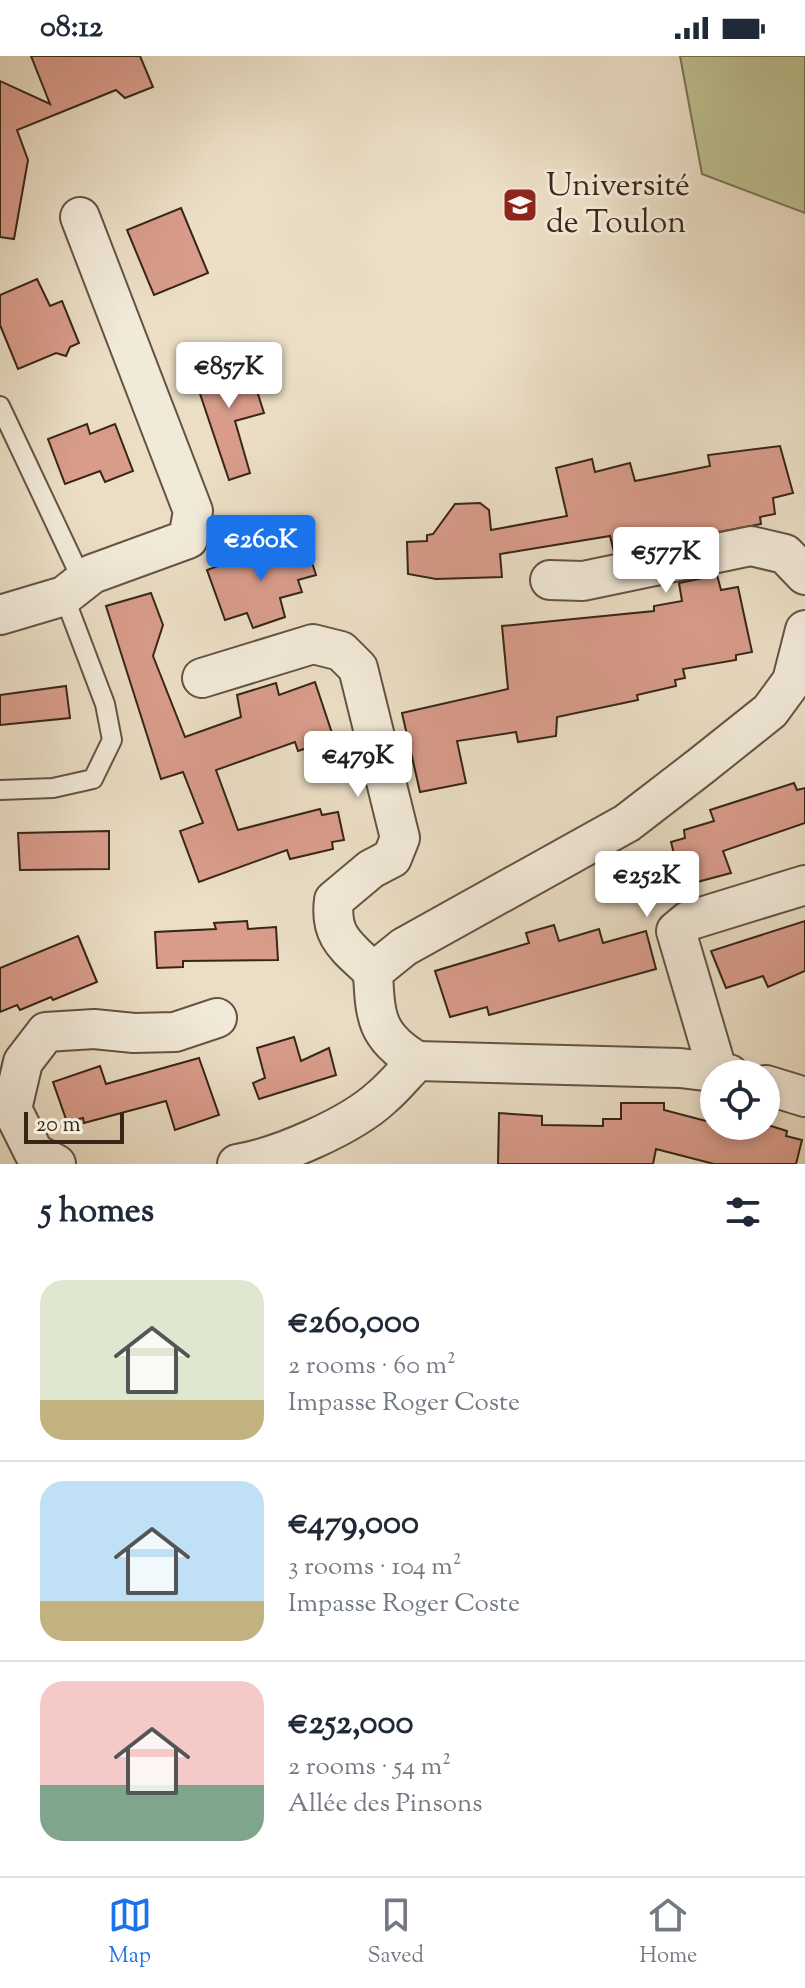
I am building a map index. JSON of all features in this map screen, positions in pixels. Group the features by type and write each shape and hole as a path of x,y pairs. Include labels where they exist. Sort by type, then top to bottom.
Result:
{"street":[{"path":"0,615 73,589 92,574 188,539 193,511 80,217"},
{"path":"550,580 583,581 751,546 785,554 805,575"},
{"path":"373,972 404,947 627,823 712,757 770,711 792,681 805,630"},
{"path":"202,678 313,644 341,651 358,668 400,838 392,858 371,869 334,900 332,920 339,938 373,972 375,1015 392,1046 417,1061 700,1071"},
{"path":"719,1060 676,931 688,921 805,885"},
{"path":"56,1164 34,1153 12,1109 23,1062 46,1032 94,1029 134,1033 175,1032 217,1018"},
{"path":"237,1164 256,1161 341,1124 381,1099 417,1061"},
{"path":"780,1089 805,1097"}],"lane":[{"path":"0,406 73,589 112,740 93,779 53,788 0,790"}],"green space":[{"path":"680,56 805,56 805,213 702,174"}],"building":[{"path":"31,56 140,56 153,87 125,98 116,90 17,130 28,160 14,239 0,237 0,81 50,104"},
{"path":"181,208 208,273 154,295 127,230"},
{"path":"37,279 50,306 62,301 79,343 70,347 66,356 56,353 18,369 0,325 0,295"},
{"path":"247,360 264,413 235,421 250,473 229,480 193,373"},
{"path":"87,424 90,434 115,424 133,471 105,482 100,471 65,484 48,439"},
{"path":"780,446 793,493 773,498 775,514 760,517 761,524 614,552 610,536 500,554 502,577 436,579 408,574 407,542 427,541 427,535 433,534 455,504 480,503 489,510 491,530 567,516 556,468 592,459 595,472 630,463 635,481 710,466 708,455"},
{"path":"305,541 316,575 298,580 302,592 280,598 285,617 253,628 247,613 225,620 207,570 247,555 249,561"},
{"path":"717,575 721,590 738,587 752,652 736,655 736,660 683,669 685,678 675,680 676,686 637,695 638,700 557,717 556,736 518,742 516,732 457,741 466,783 420,792 402,713 508,689 502,626 654,611 654,606 682,601 679,583"},
{"path":"151,593 163,625 153,656 185,737 241,717 237,695 276,683 279,695 315,682 334,739 298,751 295,742 216,770 238,830 320,809 322,815 338,812 344,840 332,842 333,849 290,859 287,850 199,882 180,831 203,823 183,772 161,779 106,606"},
{"path":"66,686 70,718 0,725 0,695"},
{"path":"794,783 797,790 805,788 805,823 723,851 731,873 682,886 671,842 685,838 684,830 714,821 710,810"},
{"path":"109,831 109,869 20,870 18,833"},
{"path":"247,921 248,929 276,927 278,960 183,961 183,967 157,968 155,932 216,929 214,923"},
{"path":"805,921 805,971 768,987 763,976 726,988 711,951"},
{"path":"554,925 559,941 599,929 603,943 646,931 656,969 489,1015 487,1007 450,1017 435,971 529,943 526,933"},
{"path":"78,936 97,982 53,1000 51,997 20,1010 17,1005 0,1012 0,968"},
{"path":"294,1037 301,1061 329,1048 336,1075 259,1099 253,1083 265,1078 257,1048"},
{"path":"199,1058 219,1115 175,1130 166,1101 84,1123 83,1118 67,1122 53,1082 100,1066 106,1084"},
{"path":"621,1103 664,1103 664,1110 700,1119 700,1140 780,1140 780,1129 787,1131 786,1136 802,1140 796,1164 714,1164 656,1149 653,1164 498,1164 499,1113 542,1116 542,1125 603,1126 603,1119 621,1119"}],"place":[{"name":"Université de Toulon","path":"520,205"}]}
